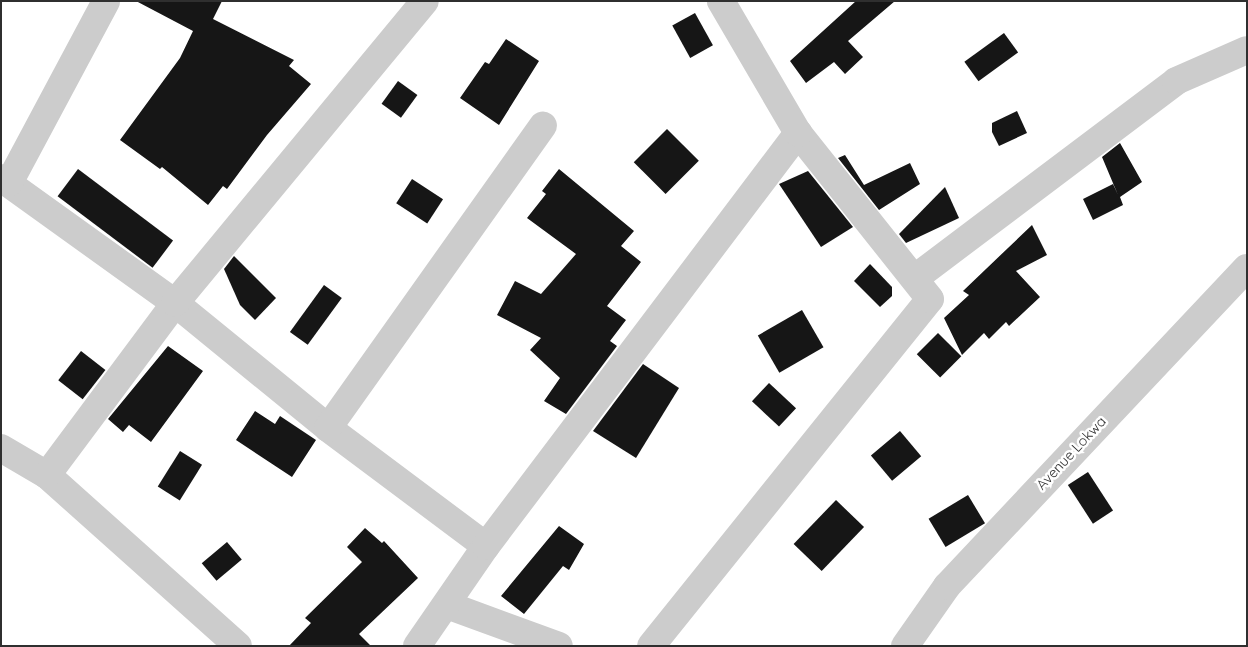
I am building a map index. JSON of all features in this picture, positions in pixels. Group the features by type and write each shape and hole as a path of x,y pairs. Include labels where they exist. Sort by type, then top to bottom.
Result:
{"street":[{"path":"106,1 5,180 175,303 328,428 486,546"},
{"path":"47,475 175,303 425,1"},
{"path":"651,646 930,298 798,133 721,1"},
{"path":"914,278 1176,82 1247,50"},
{"path":"328,428 544,126"},
{"path":"416,646 447,605 486,546 798,133"},
{"name":"Avenue Lokwa","path":"905,646 948,586 1247,268"},
{"path":"1,448 47,475 238,646"},
{"path":"447,605 559,646"}],"building":[{"path":"136,1 222,1 213,19 294,60 289,66 311,84 267,135 227,189 223,186 208,205 162,167 160,169 120,140 180,58 193,31"},
{"path":"856,1 895,1 848,41 863,57 845,74 834,62 806,83 790,61"},
{"path":"695,13 713,45 690,58 672,26"},
{"path":"1004,33 1018,52 978,81 964,62"},
{"path":"506,39 539,61 499,125 460,98 485,62 489,64"},
{"path":"398,81 417,95 401,118 382,104"},
{"path":"1017,111 1027,133 999,146 992,132 992,123"},
{"path":"667,129 699,161 666,194 634,162"},
{"path":"1120,143 1142,182 1120,197 1123,205 1093,220 1083,199 1113,184 1118,195 1102,157"},
{"path":"845,155 864,185 910,163 920,184 879,210 838,158"},
{"path":"78,169 173,241 153,268 58,196"},
{"path":"559,169 634,231 621,246 641,262 607,306 626,320 610,341 617,346 566,414 544,401 560,378 530,350 541,338 497,315 515,281 541,294 576,254 527,218 546,194 542,191"},
{"path":"808,171 853,227 821,247 779,184"},
{"path":"412,179 443,199 427,223 396,203"},
{"path":"945,187 959,218 906,243 899,234"},
{"path":"1032,225 1047,255 1016,271 1040,297 1009,326 1006,322 989,339 984,333 962,355 944,318 969,295 963,291"},
{"path":"234,256 276,298 255,320 240,305 224,269"},
{"path":"870,264 892,287 892,296 880,307 854,281"},
{"path":"324,285 342,298 308,345 290,332"},
{"path":"802,310 824,347 779,373 758,336"},
{"path":"938,333 961,356 940,378 917,354"},
{"path":"168,346 203,371 151,442 129,425 123,432 108,419"},
{"path":"81,351 105,370 83,399 58,380"},
{"path":"643,364 679,388 636,458 593,431"},
{"path":"769,383 796,408 779,427 752,401"},
{"path":"255,411 275,424 280,416 316,440 292,477 236,440"},
{"path":"900,431 921,456 892,481 871,455"},
{"path":"180,451 202,465 180,500 158,487"},
{"path":"1088,472 1113,511 1093,524 1068,485"},
{"path":"968,495 985,523 946,547 929,519"},
{"path":"836,500 864,527 822,571 794,544"},
{"path":"559,526 584,544 569,570 563,566 524,614 501,596"},
{"path":"365,528 382,543 384,541 418,578 359,634 371,646 289,646 311,623 305,618 362,562 347,547"},
{"path":"227,542 242,560 217,581 202,563"}]}
